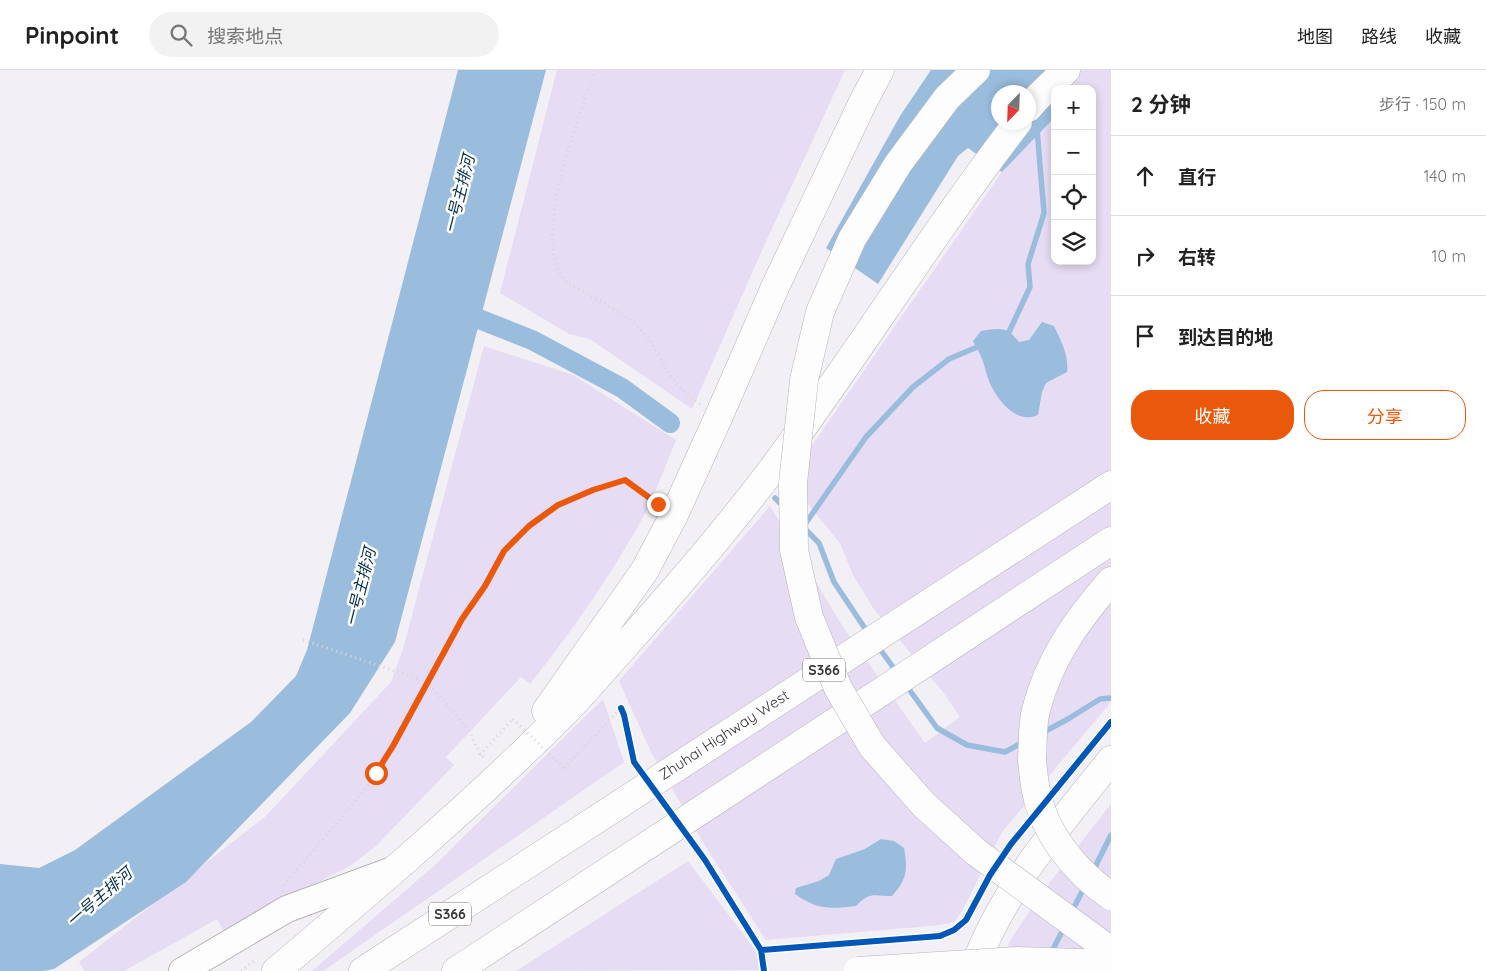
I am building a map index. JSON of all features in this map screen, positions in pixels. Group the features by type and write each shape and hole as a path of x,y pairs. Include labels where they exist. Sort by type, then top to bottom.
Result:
{"highway":[{"path":"503,772 645,570 674,515 776,285 880,70"},
{"path":"976,70 948,98 898,164 852,239 820,312 804,380 793,483 794,550 809,617 838,688 872,746 924,805 976,852 1111,951"},
{"path":"1036,100 1066,70"},
{"path":"276,971 396,869 503,772 566,710 666,600 770,472 1012,130"},
{"name":"Zhuhai Highway West","path":"363,971 1111,485"},
{"path":"456,971 1111,541"},
{"path":"1111,581 1082,614 1053,660 1035,711 1032,760 1036,792 1046,822 1060,846 1080,870 1111,896"},
{"path":"973,971 980,950 1004,903 1033,858 1111,760"},
{"path":"858,971 1017,961 1111,964"}],"lane":[{"path":"182,971 286,909 396,869"}],"path":[{"path":"595,70 569,145 552,220 552,248 556,266 566,281 640,328 669,374 683,392 718,418"},
{"path":"286,909 278,891 367,787 393,746 462,619 485,586 504,551 529,526 558,505 593,490 625,480 674,515"},
{"path":"303,640 427,682 469,730 480,755 513,719 564,768 620,708 624,715"}],"shaded area":[{"path":"557,70 845,70 763,248 692,409 590,339 569,334 500,293"},
{"path":"1064,70 1111,70 1111,702 1002,832 962,911 954,922 941,925 766,940 706,847 652,754 619,681 770,506 843,627 925,743 960,717 943,692 873,608 853,575 840,543 788,480 1002,172 1051,121 1051,265 1096,265 1096,85 1064,85"},
{"path":"484,346 573,375 676,440 648,508 604,582 576,624 530,684 521,677 446,757 454,765 376,846 350,866 223,930 217,919 124,971 85,971 79,962 266,816 391,682 403,649"},
{"path":"603,699 624,762 323,971 312,971 434,866"},
{"path":"1111,804 1111,971 995,971 1014,934 1051,881"},
{"path":"688,861 756,951 759,970 516,971"}],"water":[{"name":"一号主排河","path":"458,70 546,70 395,642 350,713 186,882 54,969 43,971 0,971 0,864 39,868 75,850 251,722 296,676 307,650"},
{"path":"931,70 1064,70 1057,85 1051,85 1051,121 1002,172 968,148 958,156 878,284 826,248 900,116"},
{"path":"1042,322 1054,326 1066,354 1067,372 1046,383 1042,392 1038,415 1022,417 1008,409 997,396 973,341 981,331 998,329 1011,333 1019,342 1029,340"},
{"path":"881,839 894,841 904,848 905,874 901,884 892,896 873,895 865,898 856,906 831,908 817,906 795,894 796,888 819,881 829,875 836,859 865,849"}],"waterway":[{"path":"1004,334 1009,332 1030,287 1028,264 1044,213 1037,129"},
{"path":"456,310 532,340 622,388 670,423"},
{"path":"803,527 866,437 913,387 949,359 982,345"},
{"path":"775,498 785,508"},
{"path":"803,527 819,543 834,582 868,633"},
{"path":"877,645 898,674"},
{"path":"906,685 937,728 967,745 1005,752 1025,741"},
{"path":"1040,734 1100,699 1111,698"},
{"path":"1093,871 1111,835"},
{"path":"1071,913 1085,886"},
{"path":"1051,953 1065,926"}],"cycle path":[{"path":"621,708 634,762 705,860 761,950 764,971"},
{"path":"761,950 940,936 954,930 966,920 990,875 1011,844 1111,722"}],"route":[{"path":"376,773 393,746 462,619 485,586 504,551 529,526 558,505 593,490 625,480 658,504"}]}
